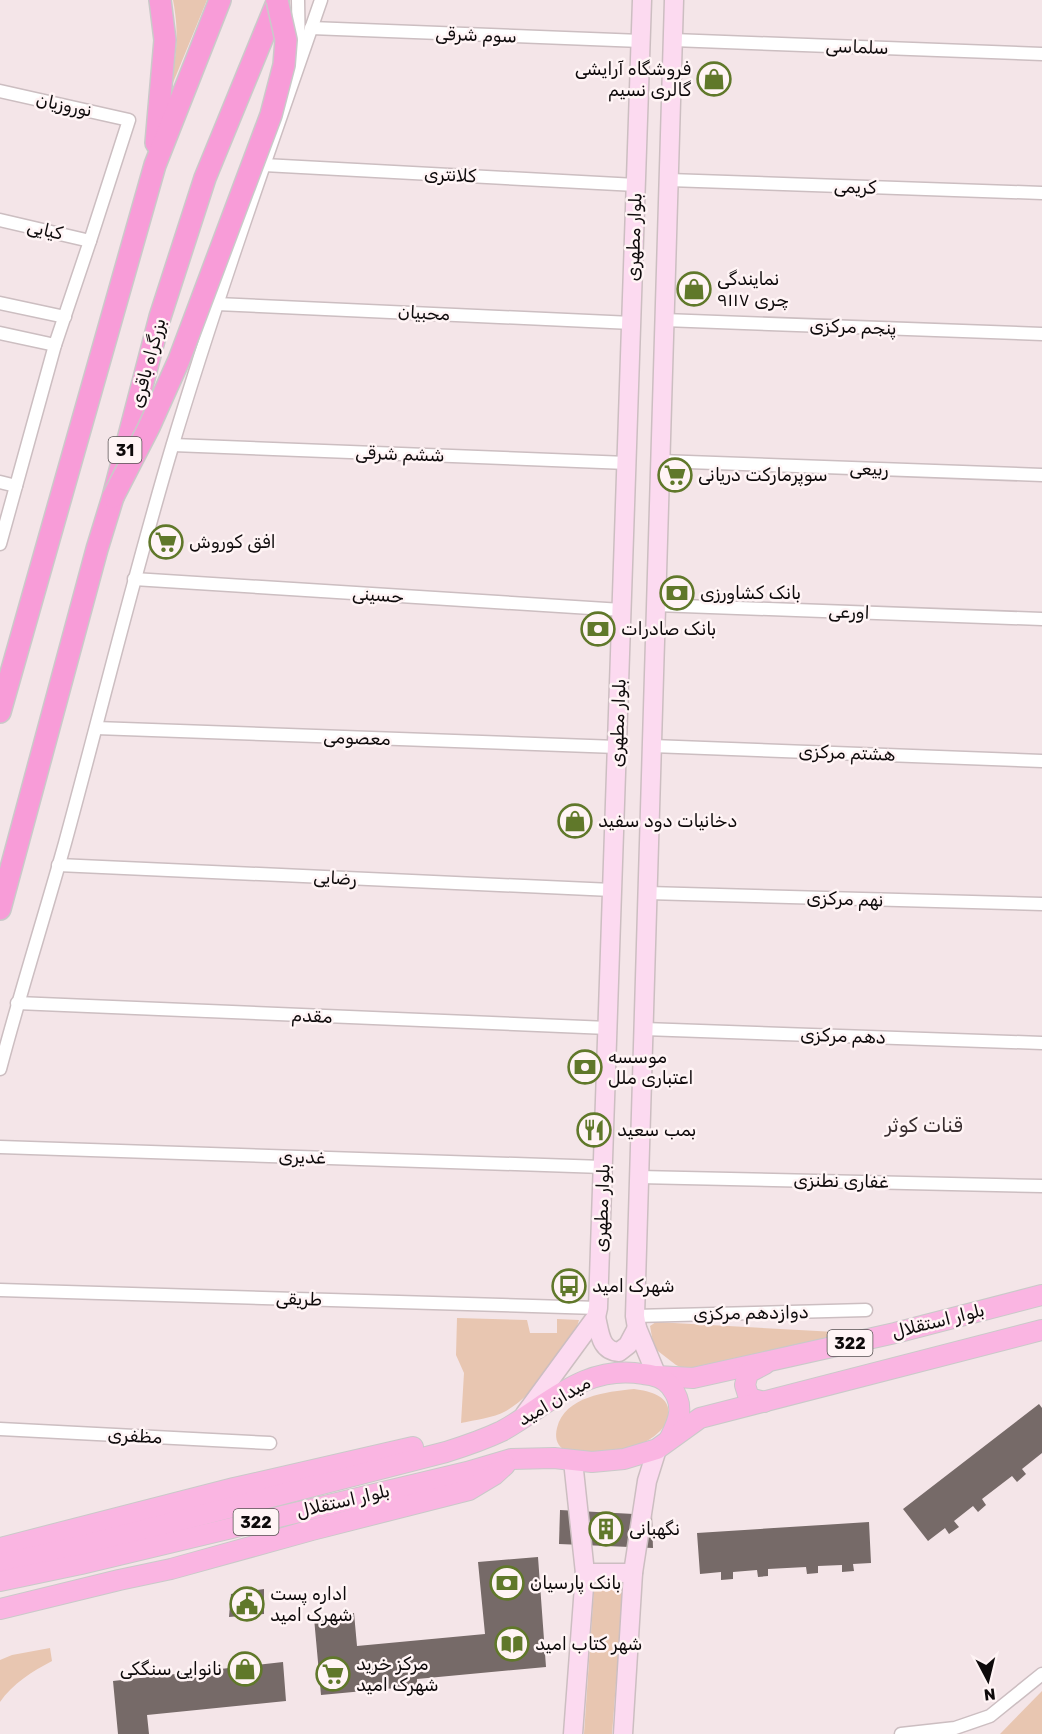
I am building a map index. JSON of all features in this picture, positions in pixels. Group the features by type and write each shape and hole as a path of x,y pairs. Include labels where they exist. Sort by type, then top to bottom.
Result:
{"highway":[{"path":"155,165 165,40 160,0"},
{"path":"0,712 155,165 220,0"},
{"path":"113,497 149,427 179,360 271,115 284,65 284,31 278,0"},
{"name":"بزرگراه باقری","path":"0,909 160,316 205,178 278,0"}],"main road":[{"name":"بلوار مطهری","path":"642,0 597,1313 604,1346 611,1352 619,1352 628,1345 636,1322 674,0"},
{"name":"بلوار استقلال","path":"657,1376 693,1378 895,1333 1042,1295"},
{"path":"520,1420 597,1313"},
{"path":"623,1734 633,1573 647,1481 663,1444 678,1421 680,1410 680,1403 670,1384 657,1376 636,1322"},
{"name":"بلوار استقلال","path":"663,1444 700,1418 1042,1330"},
{"path":"764,1402 749,1398 745,1384 748,1373 770,1361"},
{"name":"میدان امید","path":"501,1431 584,1380 620,1372 657,1376"},
{"path":"0,1548 234,1488 471,1434 501,1431"},
{"name":"بلوار استقلال","path":"0,1564 92,1543 446,1452 478,1442 501,1431"},
{"path":"0,1609 171,1569 469,1490 494,1475 511,1459 554,1458 592,1462 624,1459 663,1444"},
{"name":"بلوار استقلال","path":"0,1581 81,1564 467,1472 511,1459"},
{"path":"573,1461 585,1573 573,1734"},
{"path":"585,1573 633,1573"}],"street":[{"path":"298,0 300,66"},
{"path":"0,1069 173,444 217,304 321,0"},
{"name":"سوم شرقی","path":"311,28 641,41"},
{"name":"سلماسی","path":"673,40 1042,54"},
{"name":"نوروزیان","path":"0,91 129,120 90,241"},
{"name":"کلانتری","path":"264,165 636,185"},
{"name":"کریمی","path":"669,180 1042,193"},
{"name":"کیایی","path":"0,220 90,241"},
{"path":"0,544 55,345 90,241"},
{"path":"0,303 64,317"},
{"name":"محبیان","path":"217,304 632,323"},
{"name":"پنجم مرکزی","path":"664,320 1042,334"},
{"path":"0,333 55,345"},
{"name":"ششم شرقی","path":"173,444 627,463"},
{"name":"ربیعی","path":"660,461 1042,475"},
{"path":"0,482 16,486"},
{"name":"حسینی","path":"134,579 622,610"},
{"name":"اورعی","path":"656,605 1042,619"},
{"name":"معصومی","path":"96,728 617,747"},
{"name":"هشتم مرکزی","path":"652,746 1042,761"},
{"name":"رضایی","path":"58,865 612,890"},
{"name":"نهم مرکزی","path":"648,893 1042,904"},
{"name":"مقدم","path":"17,1003 608,1028"},
{"name":"دهم مرکزی","path":"644,1029 1042,1043"},
{"name":"غدیری","path":"0,1147 603,1167"},
{"name":"غفاری نطنزی","path":"639,1177 1042,1186"},
{"name":"طریقی","path":"0,1290 597,1313"},
{"name":"دوازدهم مرکزی","path":"636,1322 866,1310"},
{"name":"مظفری","path":"0,1429 270,1443"},
{"path":"901,1734 955,1728 990,1716 1042,1674"}],"shaded area":[{"path":"173,0 207,0 168,95 176,48"},
{"path":"457,1318 527,1320 530,1333 557,1333 557,1319 579,1320 576,1330 553,1363 517,1404 501,1413 461,1423 464,1373 456,1355"},
{"path":"656,1322 854,1333 693,1373 676,1365 654,1348 650,1326"},
{"path":"634,1389 653,1393 667,1404 668,1417 660,1431 654,1436 638,1446 613,1453 571,1452 565,1451 559,1445 556,1437 561,1417 577,1402 599,1394"},
{"path":"609,1582 617,1584 622,1591 612,1734 584,1734 594,1589 600,1584"},
{"path":"50,1648 52,1661 23,1678 0,1702 0,1660 12,1655"},
{"path":"1042,1691 1042,1734 1000,1734"}],"building":[{"path":"1039,1404 1042,1408 1042,1453 1022,1469 1026,1474 1017,1482 1012,1476 982,1499 986,1505 978,1512 973,1506 954,1521 959,1527 949,1534 945,1528 928,1541 903,1509"},
{"name":"نگهبانی","path":"560,1510 652,1515 653,1548 559,1544"},
{"path":"869,1522 871,1563 853,1564 854,1571 842,1572 842,1565 818,1566 818,1573 807,1574 806,1567 768,1569 768,1576 758,1577 757,1570 733,1572 733,1579 721,1580 721,1572 700,1574 697,1533"},
{"path":"538,1557 546,1667 417,1679 417,1686 321,1695 314,1618 354,1613 357,1646 485,1634 478,1562"},
{"name":"اداره پست شهرک امید","path":"264,1589 264,1614 229,1617 231,1594"},
{"path":"283,1662 286,1701 147,1715 149,1734 118,1734 113,1681"}],"place":[{"name":"فروشگاه آرایشی گالری نسیم","path":"714,79"},
{"name":"نمایندگی ۹۱۱۷ چری","path":"694,289"},
{"name":"سوپرمارکت دریانی","path":"675,475"},
{"name":"افق کوروش","path":"166,542"},
{"name":"بانک کشاورزی","path":"677,593"},
{"name":"بانک صادرات","path":"598,629"},
{"name":"دخانیات دود سفید","path":"575,821"},
{"name":"موسسه اعتباری ملل","path":"585,1067"},
{"name":"بمب سعید","path":"594,1130"},
{"name":"شهرک امید","path":"569,1286"},
{"name":"نگهبانی","path":"606,1529"},
{"name":"بانک پارسیان","path":"507,1583"},
{"name":"اداره پست شهرک امید","path":"247,1604"},
{"name":"شهر کتاب امید","path":"512,1644"},
{"name":"نانوایی سنگکی","path":"245,1669"},
{"name":"مرکز خرید شهرک امید","path":"333,1674"}],"district":[{"name":"قنات کوثر","path":"924,1125"}]}
